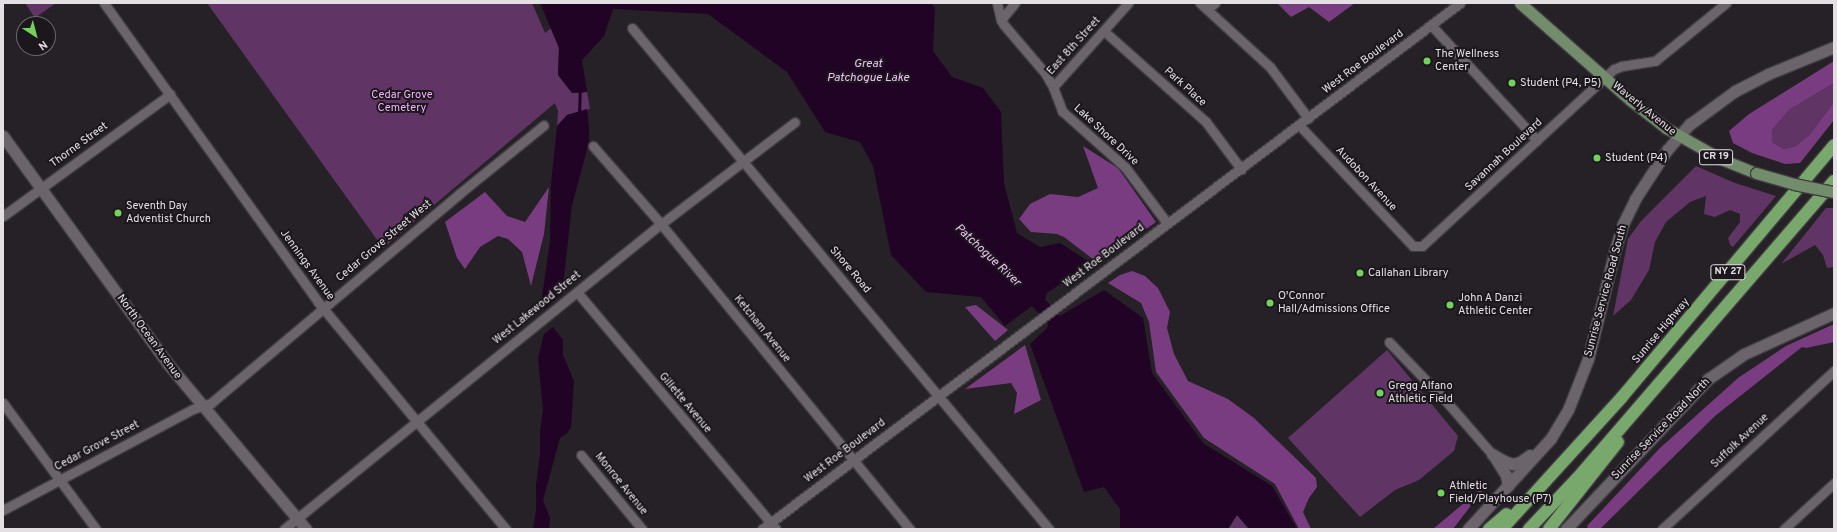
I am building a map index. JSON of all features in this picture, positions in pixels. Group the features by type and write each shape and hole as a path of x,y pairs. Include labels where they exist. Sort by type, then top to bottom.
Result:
{"highway":[{"name":"Sunrise Highway","path":"1502,529 1548,480 1653,361 1834,145"},
{"name":"NY 27","path":"1529,529 1581,474 1834,181"},
{"path":"1549,529 1608,456 1677,364"},
{"path":"1489,529 1548,480"}],"main road":[{"name":"Waverly Avenue","path":"1520,3 1648,115 1678,137 1721,159 1756,173 1800,185 1834,192"},
{"name":"Sunrise Service Road South","path":"1468,529 1551,438 1568,410 1581,378 1615,250 1628,212 1650,173 1678,137 1705,113 1735,92 1768,74 1834,47"},
{"name":"North Ocean Avenue","path":"3,136 168,364 306,529"},
{"name":"Sunrise Service Road North","path":"1566,529 1708,379 1744,354 1834,313"},
{"path":"1492,454 1504,461 1517,464 1525,460 1551,438"},
{"path":"1492,454 1504,471 1508,486"}],"street":[{"name":"Jennings Avenue","path":"104,3 324,308 506,529"},
{"name":"Lake Shore Drive","path":"997,3 1001,20 1045,73 1053,87 1062,111 1125,167 1167,223"},
{"path":"1001,20 1015,3"},
{"name":"East 8th Street","path":"1053,87 1128,3"},
{"path":"1204,6 1215,3"},
{"name":"West Roe Boulevard","path":"762,529 773,526 853,459 1432,26 1460,3"},
{"name":"Savannah Boulevard","path":"1417,247 1422,246 1614,69 1622,66 1654,61 1726,3"},
{"path":"1204,6 1270,67 1308,118"},
{"path":"1432,26 1537,140"},
{"name":"Shore Road","path":"632,28 1049,529"},
{"name":"Park Place","path":"1104,31 1206,122 1241,169"},
{"name":"Thorne Street","path":"3,216 170,94"},
{"name":"West Lakewood Street","path":"284,529 660,224 795,122"},
{"name":"Cedar Grove Street West","path":"203,406 211,403 544,125"},
{"name":"Audobon Avenue","path":"1299,125 1412,246 1417,247"},
{"name":"Ketcham Avenue","path":"593,146 660,224 910,529"},
{"name":"Gillette Avenue","path":"577,292 773,526"},
{"path":"1388,342 1445,400 1492,454"},
{"name":"Suffolk Avenue","path":"1662,529 1834,371"},
{"path":"3,403 58,480 96,529"},
{"name":"Cedar Grove Street","path":"3,510 193,409 203,406"},
{"name":"Monroe Avenue","path":"581,455 642,529"},
{"path":"1784,529 1834,483"}],"green space":[{"path":"25,3 56,3 38,16 34,16"},
{"name":"Cedar Grove Cemetery","path":"207,3 532,3 545,33 551,28 559,48 558,75 572,93 587,92 590,109 567,115 557,126 558,111 555,103 383,248"},
{"path":"1834,83 1834,102 1810,134 1796,146 1784,149 1772,142 1772,130 1789,110"},
{"path":"1696,166 1735,183 1776,196 1733,247 1730,245 1728,238 1740,222 1740,214 1730,210 1715,217 1704,214 1706,196 1690,202 1666,222 1655,242 1649,270 1631,300 1613,316 1628,239 1641,221"},
{"path":"1826,208 1834,208 1834,267 1827,268 1823,255 1815,245 1781,264"},
{"name":"Gregg Alfano Athletic Field","path":"1387,350 1458,436 1454,451 1419,480 1395,490 1360,517 1288,438"},
{"path":"1237,515 1249,529 1228,529"}],"shaded area":[{"path":"1277,3 1355,3 1329,22 1309,7 1291,17"},
{"path":"1834,61 1834,83 1789,110 1772,130 1772,142 1784,149 1796,146 1810,134 1834,102 1834,120 1800,163 1785,164 1752,153 1733,143 1729,131 1749,114"},
{"path":"1083,146 1118,168 1156,222 1098,263 1064,237 1057,234 1031,232 1019,219 1030,204 1050,194 1078,197 1098,188"},
{"path":"549,187 544,234 531,286 522,252 508,239 498,236 480,247 465,269 457,258 445,222 485,192 507,216 525,222"},
{"path":"1132,271 1145,276 1158,288 1170,312 1167,328 1174,354 1188,381 1228,399 1254,418 1316,478 1317,487 1309,498 1303,512 1311,529 1299,529 1275,484 1204,438 1156,372 1149,322 1141,303 1108,283 1120,275"},
{"path":"976,305 1008,330 995,341 965,307"},
{"path":"1834,324 1834,342 1806,348 1802,347 1715,416 1600,529 1588,529 1587,526 1660,448 1738,378 1786,346"},
{"path":"1025,345 1041,400 1014,414 1017,393 1011,383 965,389"},
{"path":"1489,482 1453,529 1433,529"}],"water":[{"name":"Great Patchogue Lake","path":"540,3 931,3 935,8 933,51 952,77 983,88 1001,112 1004,183 1017,233 1040,247 1060,243 1091,263 1047,293 1043,306 1032,306 1005,326 981,297 926,292 891,255 873,166 860,142 825,132 787,72 708,14 613,9 604,36 582,60 587,92 572,93 558,75 559,48"},
{"path":"587,109 589,142 572,205 562,294 544,309 541,304 550,241 551,184 557,126 567,115"},
{"path":"1104,290 1143,318 1152,373 1203,443 1272,486 1297,529 1249,529 1237,515 1228,529 1120,529 1120,509 1104,487 1084,492 1030,344 1047,328 1052,317 1060,316"},
{"path":"553,327 563,340 563,355 574,381 571,428 560,438 543,500 550,518 549,529 533,529 536,511 536,485 543,411 538,358 544,334"}],"waterway":[{"path":"579,114 580,89"},
{"name":"Patchogue River","path":"1029,293 1052,317 1063,334"}],"place":[{"name":"The Wellness Center","path":"1427,61"},
{"name":"Student (P4, P5)","path":"1512,83"},
{"name":"Student (P4)","path":"1597,158"},
{"name":"Seventh Day Adventist Church","path":"118,213"},
{"name":"Callahan Library","path":"1360,273"},
{"name":"O'Connor Hall/Admissions Office","path":"1270,303"},
{"name":"John A Danzi Athletic Center","path":"1450,305"},
{"name":"Gregg Alfano Athletic Field","path":"1380,393"},
{"name":"Athletic Field/Playhouse (P7)","path":"1441,493"}]}
